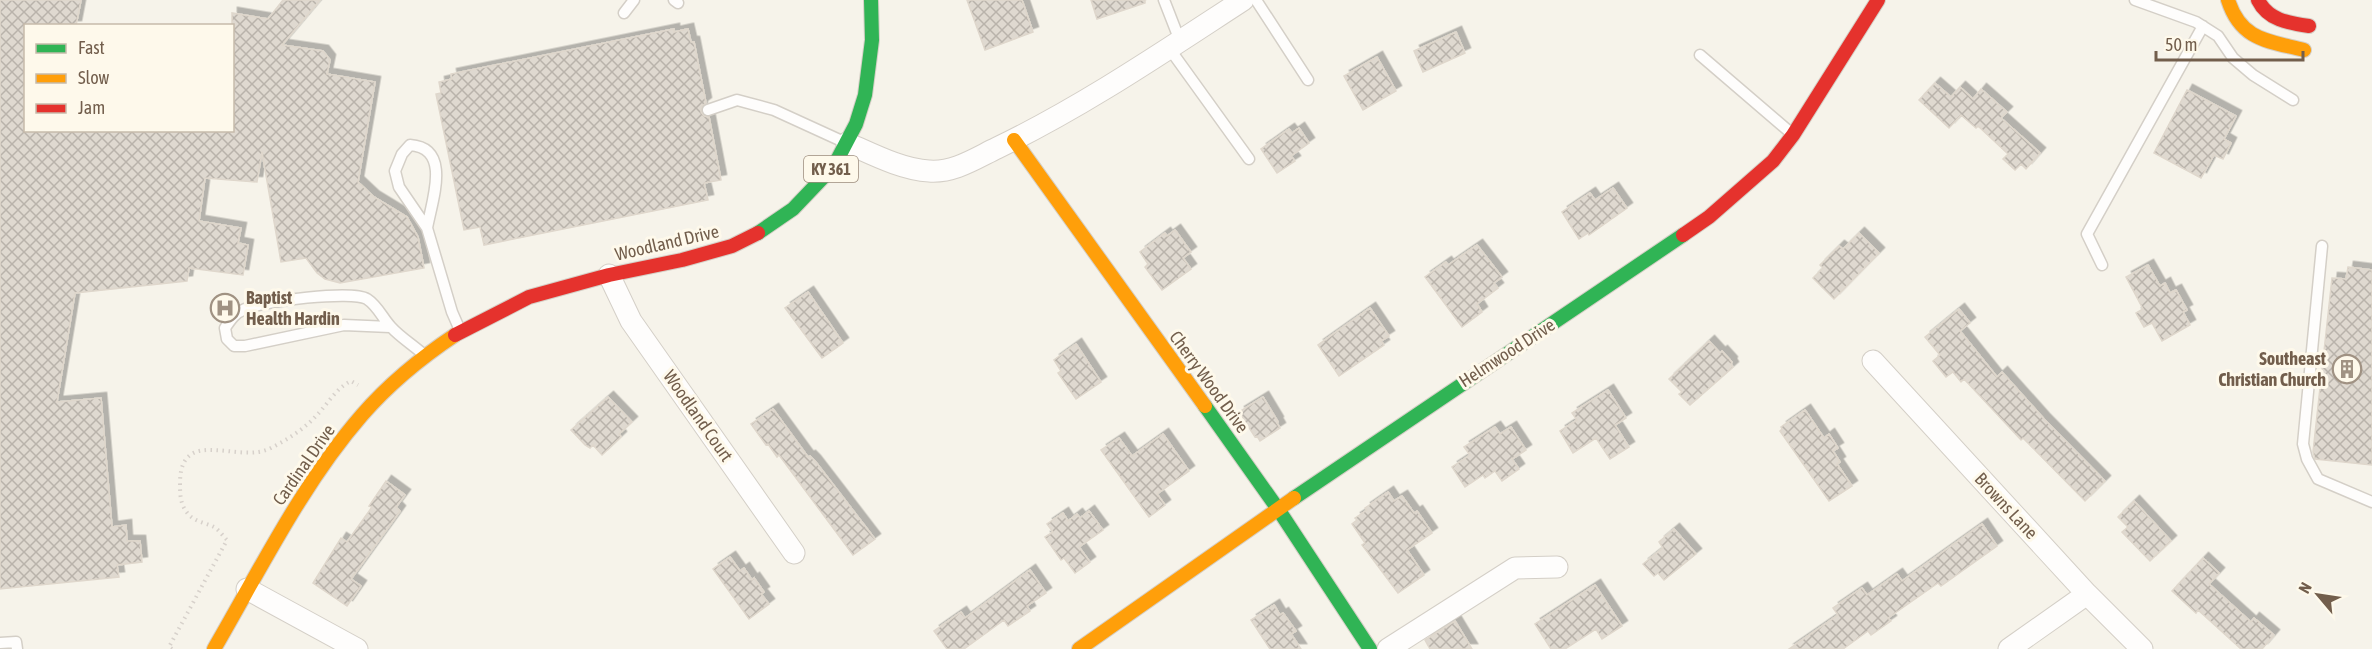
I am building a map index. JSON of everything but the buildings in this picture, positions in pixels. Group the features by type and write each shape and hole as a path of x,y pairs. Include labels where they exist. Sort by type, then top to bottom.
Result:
{"street":[{"name":"Woodland Drive","path":"460,331 529,297 609,275 732,246 756,234 793,209 834,166 848,143 865,95 872,40 871,0"},
{"path":"848,143 888,161 929,171 956,168 1014,140 1099,93 1243,0"},
{"name":"Helmwood Drive","path":"1079,649 1278,509 1709,217 1773,161 1793,135 1878,0"},
{"path":"2228,0 2240,23 2261,40 2304,50"},
{"path":"2258,0 2260,6 2268,14 2282,21 2309,26"},
{"name":"Cherry Wood Drive","path":"1014,140 1147,328 1166,348 1278,509 1370,649"},
{"name":"Woodland Court","path":"609,275 631,321 794,553"},
{"name":"Cardinal Drive","path":"214,649 248,588 324,464 363,414 425,355 460,331"},
{"name":"Browns Lane","path":"1873,361 2087,594 2142,649"},
{"path":"1388,649 1515,568 1557,567"},
{"path":"248,588 357,649"},
{"path":"2009,649 2087,594"}],"lane":[{"path":"624,13 634,0"},
{"path":"1164,0 1174,44 1249,159"},
{"path":"1256,0 1308,80"},
{"path":"2134,0 2202,26 2218,36 2234,58 2253,75 2293,100"},
{"path":"2102,265 2087,234 2202,26"},
{"path":"1700,55 1793,135"},
{"path":"708,110 736,100 774,110 848,143"},
{"path":"427,228 437,164 430,152 421,146 410,145 402,154 395,171 399,187 427,228 452,312 460,331"},
{"path":"2322,246 2303,444 2307,459 2318,479 2372,502"},
{"path":"390,327 344,325 245,346 234,346 227,339 225,328 233,316 245,309 269,303 335,295 356,295 368,299 390,327 425,355"},
{"path":"0,643 16,642 17,649"}],"path":[{"path":"172,649 169,647 227,540 214,528 190,516 180,500 180,473 184,461 192,452 206,448 246,454 268,450 293,437 316,416 343,384 351,381 359,386"}],"traffic: fast":[{"path":"758,233 793,209 834,166 856,124 865,95 872,40 871,0"},
{"path":"1294,498 1683,235"},
{"path":"1205,406 1278,509 1370,649"}],"traffic: slow":[{"path":"2228,0 2240,24 2258,37 2304,50"},
{"path":"1014,140 1205,406"},
{"path":"214,649 283,528 340,442 372,404 395,382 455,335"},
{"path":"1079,649 1294,498"}],"traffic: jam":[{"path":"1683,235 1709,217 1773,161 1793,135 1878,0"},
{"path":"2258,0 2262,7 2273,16 2286,22 2309,26"},
{"path":"455,335 529,297 609,275 682,260 732,246 758,233"}],"place":[{"name":"Baptist Health Hardin","path":"225,308"},
{"name":"Southeast Christian Church","path":"2347,369"}]}
